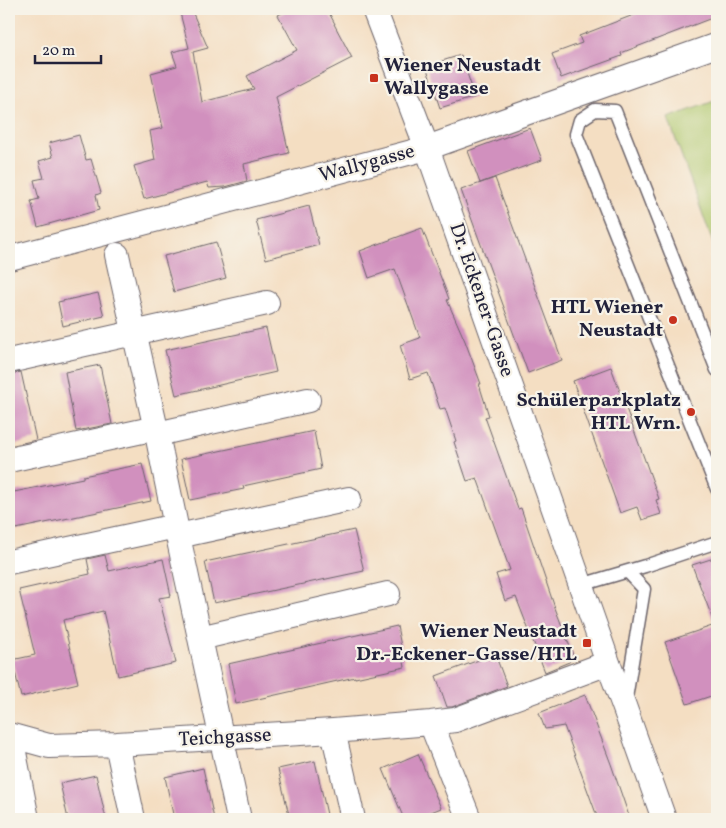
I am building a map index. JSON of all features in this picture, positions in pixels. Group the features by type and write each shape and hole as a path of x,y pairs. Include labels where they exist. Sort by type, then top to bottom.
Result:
{"street":[{"name":"Dr. Eckener-Gasse","path":"374,9 427,148 664,819"},
{"name":"Wallygasse","path":"9,257 427,148 717,45"},
{"path":"117,255 157,431 239,819"},
{"path":"9,361 267,303"},
{"path":"9,460 308,400"},
{"path":"9,562 349,499"},
{"path":"200,638 388,594"},
{"name":"Teichgasse","path":"27,819 10,736 49,746 117,744 221,739 456,720 608,663"},
{"path":"431,723 469,819"},
{"path":"333,731 353,819"},
{"path":"117,744 133,819"}],"lane":[{"path":"717,370 615,111 595,110 580,120 576,134 717,489"},
{"path":"581,585 628,572 717,542"},
{"path":"624,706 644,589 628,572"}],"green space":[{"path":"717,100 717,254 668,118"}],"building":[{"path":"179,9 191,9 208,48 193,52 202,102 254,89 247,76 297,50 278,15 290,9 327,9 352,58 276,97 289,153 244,164 247,181 225,187 209,188 207,182 144,199 134,166 155,160 150,131 163,128 151,73 177,66 172,52 189,48"},
{"path":"634,9 717,9 717,16 621,53 622,56 561,78 552,54 582,43 579,36 636,14"},
{"path":"461,55 475,97 440,108 426,66"},
{"path":"530,128 542,160 480,183 468,151"},
{"path":"79,135 86,160 91,159 101,193 96,195 99,210 38,227 31,201 39,199 34,180 44,178 39,161 53,157 49,143"},
{"path":"495,178 562,360 528,373 461,190"},
{"path":"309,206 319,245 266,259 256,220"},
{"path":"422,228 449,299 447,300 481,384 479,384 489,416 485,417 518,509 521,508 572,652 573,658 569,662 545,672 516,597 505,601 496,574 510,570 477,478 467,481 445,408 440,409 428,373 410,379 400,345 420,338 395,269 369,278 360,251"},
{"path":"216,242 226,278 174,292 164,256"},
{"path":"98,293 104,316 63,326 58,302"},
{"path":"266,328 276,372 176,395 165,350"},
{"path":"100,365 112,424 76,431 65,372"},
{"path":"611,367 659,499 656,500 661,514 642,520 637,507 620,513 573,381"},
{"path":"21,372 36,440 9,446 9,374"},
{"path":"314,431 321,469 243,486 244,489 190,500 181,459"},
{"path":"142,464 151,501 16,529 9,493"},
{"path":"354,530 364,571 214,603 205,562"},
{"path":"105,555 109,571 163,559 171,596 159,598 176,663 118,676 103,611 63,620 78,683 21,697 12,660 35,655 19,590 90,574 87,559"},
{"path":"717,557 717,694 687,704 665,642 715,625 692,565"},
{"path":"397,626 405,667 236,704 228,664"},
{"path":"495,654 507,686 452,707 447,707 436,676"},
{"path":"585,695 630,819 598,819 564,726 545,729 539,713"},
{"path":"418,754 441,808 414,819 404,819 383,769"},
{"path":"315,761 328,819 290,819 278,769"},
{"path":"203,768 214,819 174,819 165,777"},
{"path":"96,775 106,819 68,819 60,783"}],"place":[{"name":"Wiener Neustadt Wallygasse","path":"374,78"},
{"name":"HTL Wiener Neustadt","path":"673,320"},
{"name":"Schülerparkplatz HTL Wrn.","path":"691,412"},
{"name":"Wiener Neustadt Dr.-Eckener-Gasse/HTL","path":"587,643"}]}
